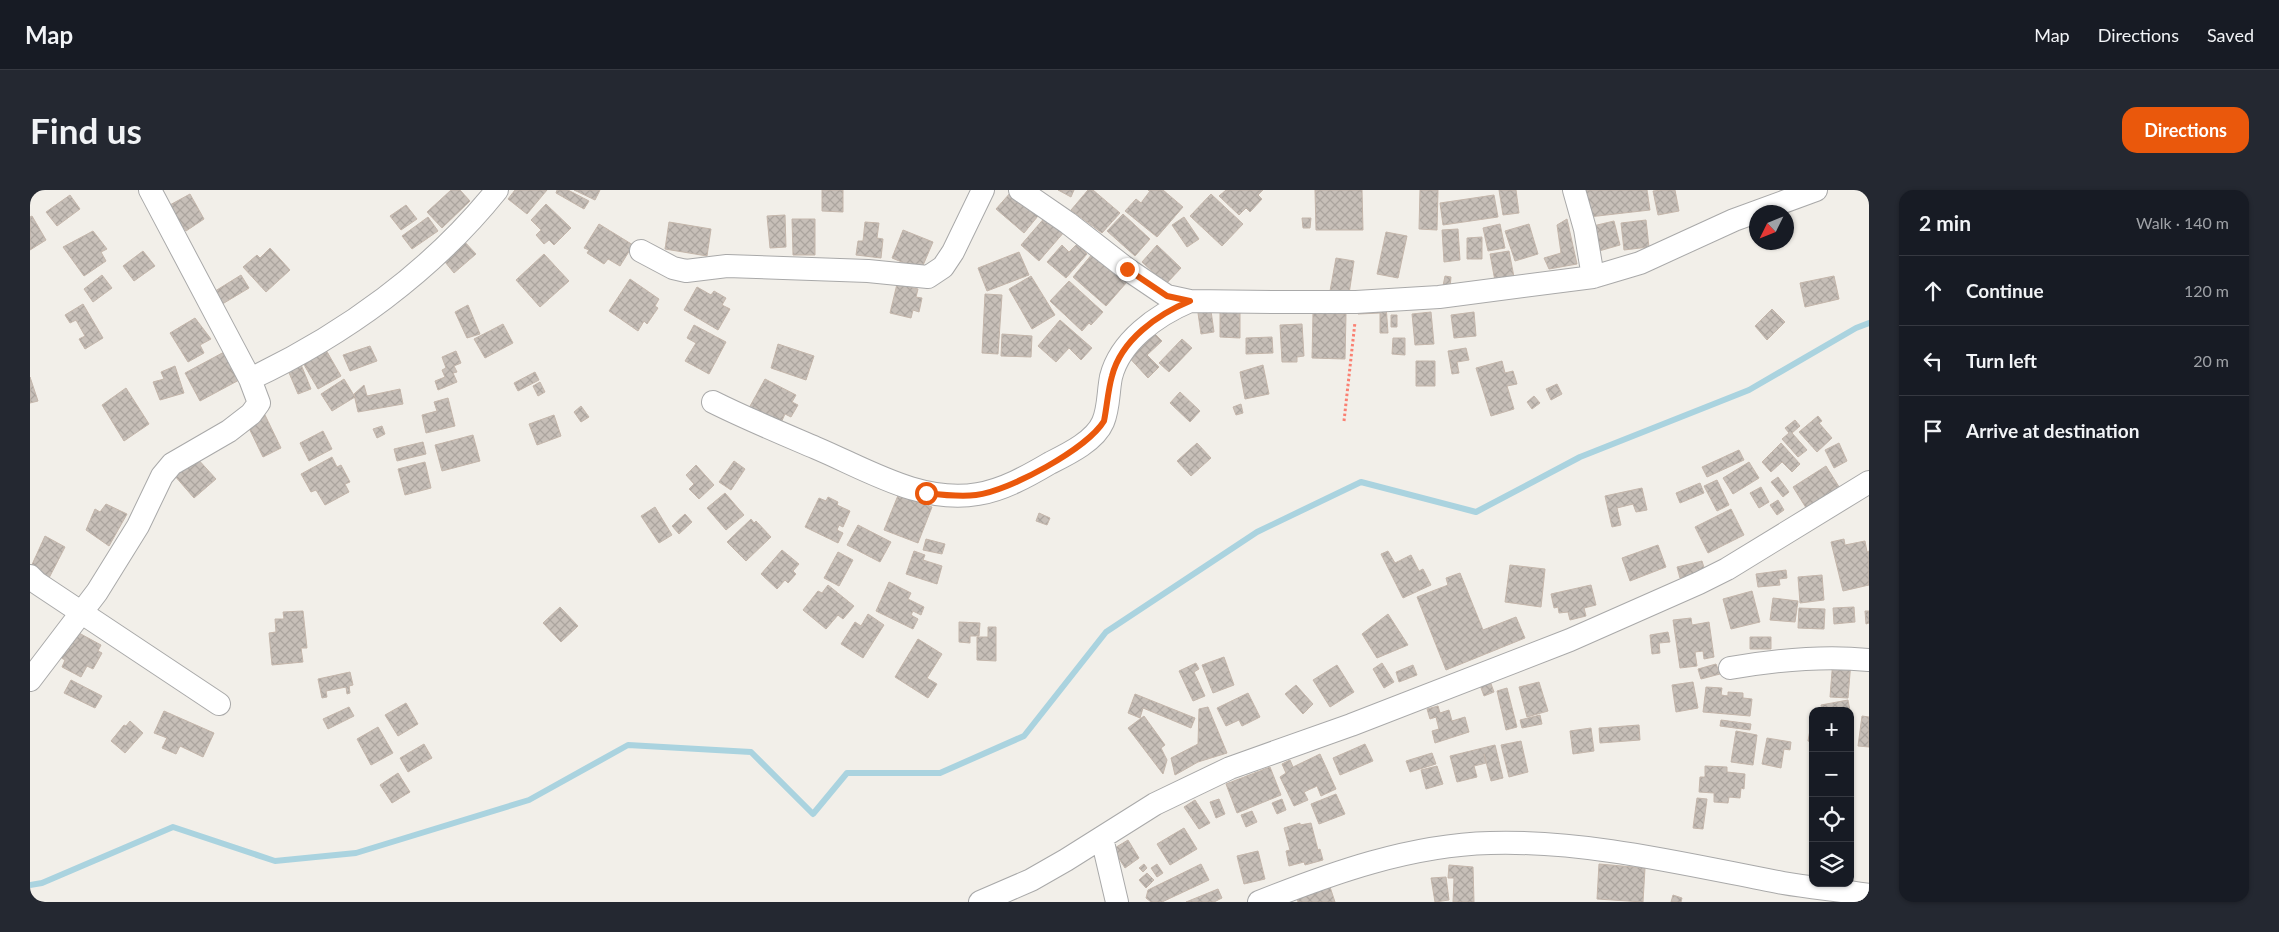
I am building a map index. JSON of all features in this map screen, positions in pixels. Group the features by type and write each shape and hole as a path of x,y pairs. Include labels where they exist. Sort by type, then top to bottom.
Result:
{"street":[{"path":"30,680 110,570 145,514 162,476 172,464 229,431 251,414 259,403 250,379 150,190"},
{"path":"250,379 323,341 376,304 459,233 497,190"},
{"path":"641,252 673,268 686,271 726,266 868,271 928,277 943,267 953,252 983,190"},
{"path":"1020,190 1167,296 1190,301 1356,302 1439,297 1593,277 1640,263 1734,220 1816,190"},
{"path":"1574,190 1585,229 1593,277"},
{"path":"713,402 759,425 897,483 926,493 951,496 977,495 1000,488 1035,472 1088,439 1104,421 1112,375 1119,356 1156,319 1174,307 1190,301"},
{"path":"980,902 1031,880 1155,804 1230,768 1351,725 1544,650 1698,583 1727,569 1869,482"},
{"path":"30,576 219,704"},
{"path":"1730,668 1788,660 1846,657 1869,660"},
{"path":"1102,838 1117,902"},
{"path":"1259,902 1303,885 1376,862 1431,850 1490,843 1549,845 1611,851 1784,883 1869,895"}],"path":[{"path":"1344,421 1352,362 1356,302"}],"building":[{"path":"451,190 460,190 470,201 442,228 427,212"},
{"path":"515,190 547,190 527,214 508,199"},
{"path":"557,190 568,190 589,201 584,209 556,193"},
{"path":"574,190 600,190 595,200"},
{"path":"822,190 843,190 843,212 822,211"},
{"path":"1058,190 1074,190 1071,197"},
{"path":"1088,190 1093,190 1120,213 1102,233 1071,210"},
{"path":"1148,190 1163,190 1183,207 1157,237 1125,211 1136,199 1141,203 1150,191"},
{"path":"1226,190 1263,190 1258,195 1262,199 1250,212 1246,208 1239,215 1219,196"},
{"path":"1315,190 1362,190 1363,230 1316,230"},
{"path":"1420,190 1438,190 1437,230 1419,229"},
{"path":"1499,190 1516,190 1519,213 1503,215"},
{"path":"1586,190 1647,190 1650,210 1589,217"},
{"path":"1675,190 1679,211 1658,215 1653,191"},
{"path":"1011,192 1038,216 1024,233 996,209"},
{"path":"190,194 204,219 186,231 168,206"},
{"path":"1211,194 1243,224 1222,246 1190,216"},
{"path":"70,195 80,209 57,226 46,212"},
{"path":"1494,195 1498,217 1443,225 1440,203"},
{"path":"546,204 571,228 554,245 549,240 544,244 536,235 541,230 531,220"},
{"path":"406,205 417,219 401,230 390,216"},
{"path":"1123,214 1150,239 1135,256 1107,231"},
{"path":"785,215 786,247 770,248 767,216"},
{"path":"1047,215 1065,231 1039,261 1021,245"},
{"path":"32,216 46,240 30,250 30,217"},
{"path":"428,217 438,231 412,249 402,236"},
{"path":"1184,217 1199,239 1187,247 1172,225"},
{"path":"1302,218 1311,218 1310,228 1303,228"},
{"path":"792,219 815,219 815,255 793,255"},
{"path":"1567,219 1577,264 1549,269 1544,258 1561,253 1557,225"},
{"path":"1646,220 1649,247 1624,250 1621,223"},
{"path":"1614,221 1620,245 1599,251 1593,226"},
{"path":"669,222 711,229 707,256 665,249"},
{"path":"865,222 879,223 877,238 883,239 881,258 856,255 858,241 863,241"},
{"path":"599,224 633,245 620,266 608,259 604,264 587,253 589,250 584,248"},
{"path":"1500,224 1505,248 1488,251 1483,228"},
{"path":"1529,224 1538,254 1515,261 1505,231"},
{"path":"1458,229 1460,260 1444,262 1442,230"},
{"path":"903,230 933,242 921,270 892,258"},
{"path":"93,231 107,249 101,252 106,261 84,276 63,247"},
{"path":"1386,232 1407,236 1398,278 1377,274"},
{"path":"1482,237 1482,259 1467,259 1467,238"},
{"path":"462,239 476,254 454,273 441,257"},
{"path":"1077,244 1087,254 1066,278 1047,262 1062,245 1069,252"},
{"path":"1157,245 1181,268 1166,284 1142,262"},
{"path":"270,248 290,270 266,292 243,267 257,255 260,258"},
{"path":"143,251 155,266 134,281 123,266"},
{"path":"1509,251 1514,277 1495,281 1490,254"},
{"path":"1019,252 1029,275 987,291 978,268"},
{"path":"1093,253 1127,282 1106,306 1073,277"},
{"path":"544,254 569,281 540,307 516,280"},
{"path":"1336,258 1354,261 1349,294 1330,291"},
{"path":"102,275 112,288 93,302 84,289"},
{"path":"241,275 249,288 219,306 212,293"},
{"path":"1031,276 1055,315 1032,329 1009,289"},
{"path":"1445,276 1451,277 1450,288 1443,286"},
{"path":"1834,276 1839,299 1805,307 1800,283"},
{"path":"630,279 659,299 655,306 658,308 647,324 644,321 638,331 609,311"},
{"path":"1069,281 1103,312 1091,325 1089,323 1082,331 1050,301"},
{"path":"897,284 918,289 916,297 922,298 919,312 913,310 911,318 890,313"},
{"path":"697,287 711,295 714,291 726,298 722,305 730,309 718,330 684,310"},
{"path":"985,294 1002,295 998,354 982,353"},
{"path":"83,304 103,338 85,349 79,339 85,336 76,320 70,323 65,315"},
{"path":"1210,304 1214,332 1201,334 1197,306"},
{"path":"468,305 480,334 467,338 455,312"},
{"path":"1386,305 1388,333 1380,333 1380,313 1358,314 1358,306"},
{"path":"1220,309 1240,309 1240,338 1220,337"},
{"path":"1772,309 1785,322 1767,340 1755,326"},
{"path":"1431,312 1434,344 1415,345 1412,314"},
{"path":"1474,312 1476,336 1454,338 1451,315"},
{"path":"1313,313 1346,314 1345,359 1312,358"},
{"path":"1391,315 1397,315 1397,327 1391,327"},
{"path":"195,318 211,339 200,345 204,353 188,362 170,333"},
{"path":"1060,320 1092,348 1081,360 1069,348 1056,362 1038,346"},
{"path":"503,324 513,343 485,358 474,339"},
{"path":"1302,324 1304,356 1297,357 1297,362 1282,362 1280,325"},
{"path":"694,325 726,342 709,374 685,361 696,343 687,338"},
{"path":"1150,329 1162,341 1147,355 1159,367 1148,378 1125,353"},
{"path":"1002,334 1032,336 1031,357 1001,356"},
{"path":"1272,337 1273,353 1246,354 1246,338"},
{"path":"1393,338 1405,338 1405,355 1392,354"},
{"path":"1182,339 1192,348 1169,372 1159,363"},
{"path":"778,344 814,356 806,380 771,368"},
{"path":"370,346 377,361 350,371 343,355"},
{"path":"1466,348 1469,360 1457,362 1459,373 1452,374 1448,351"},
{"path":"326,350 341,376 318,389 303,363"},
{"path":"226,351 241,379 200,401 185,373"},
{"path":"456,351 461,363 454,366 457,372 453,373 457,382 438,390 435,381 445,377 442,370 446,368 442,357"},
{"path":"1416,361 1435,361 1435,386 1416,386"},
{"path":"1502,361 1505,373 1513,371 1517,384 1507,386 1514,409 1491,416 1476,368"},
{"path":"300,362 311,389 298,394 287,368"},
{"path":"1263,365 1269,394 1245,399 1240,372"},
{"path":"175,366 184,393 160,400 153,382 164,379 161,372"},
{"path":"535,372 539,380 518,391 514,383"},
{"path":"30,377 38,401 30,403"},
{"path":"344,379 355,397 332,411 321,394"},
{"path":"765,379 796,395 792,402 798,405 791,417 785,414 780,425 749,408"},
{"path":"540,382 545,392 538,396 533,386"},
{"path":"1557,384 1562,394 1551,400 1546,389"},
{"path":"364,385 367,396 400,389 403,404 358,412 354,394"},
{"path":"126,388 149,424 124,441 102,405"},
{"path":"1180,392 1200,411 1190,422 1170,403"},
{"path":"1534,396 1540,403 1532,409 1527,402"},
{"path":"448,398 455,426 426,433 422,415 437,411 434,402"},
{"path":"1241,404 1243,413 1236,415 1233,407"},
{"path":"581,406 589,417 581,422 574,412"},
{"path":"264,413 281,448 263,457 246,422"},
{"path":"554,415 561,436 537,445 529,424"},
{"path":"1818,416 1822,421 1819,423 1832,438 1817,452 1799,432"},
{"path":"1795,420 1800,426 1792,433 1807,450 1798,457 1782,439 1789,433 1785,428"},
{"path":"382,426 385,434 377,438 373,429"},
{"path":"323,431 332,449 309,461 300,443"},
{"path":"473,435 480,461 442,471 435,445"},
{"path":"423,442 426,454 397,461 394,449"},
{"path":"1197,443 1211,458 1191,476 1177,461"},
{"path":"1781,443 1800,464 1792,472 1782,462 1771,472 1762,462"},
{"path":"1839,443 1847,461 1834,468 1825,450"},
{"path":"1739,450 1744,460 1707,477 1702,467"},
{"path":"195,456 216,479 194,498 174,475"},
{"path":"332,457 337,467 341,465 350,482 345,484 349,492 325,505 316,490 311,492 301,474"},
{"path":"734,461 745,469 731,490 719,482"},
{"path":"425,462 431,488 405,495 398,469"},
{"path":"1749,462 1759,478 1733,494 1723,478"},
{"path":"696,465 714,485 699,499 689,489 694,484 686,475"},
{"path":"1826,466 1841,490 1808,511 1793,487"},
{"path":"1778,477 1789,492 1783,497 1771,482"},
{"path":"1717,480 1729,505 1717,511 1704,486"},
{"path":"1700,483 1704,493 1680,503 1676,493"},
{"path":"1761,487 1769,502 1759,508 1750,493"},
{"path":"1642,488 1647,510 1636,512 1633,504 1617,508 1621,525 1612,527 1605,496"},
{"path":"725,493 744,515 726,530 707,508"},
{"path":"899,493 932,507 918,543 884,530"},
{"path":"828,497 838,502 837,505 850,511 843,527 839,525 837,530 843,533 838,543 805,527 819,498 826,501"},
{"path":"1778,500 1784,510 1777,515 1770,505"},
{"path":"106,504 127,514 109,546 86,530 95,509 100,512"},
{"path":"655,507 672,535 659,543 641,516"},
{"path":"1731,509 1744,535 1708,553 1695,527"},
{"path":"1039,513 1050,518 1047,525 1036,521"},
{"path":"685,514 692,522 679,534 672,526"},
{"path":"751,519 754,523 756,521 771,537 746,561 727,542"},
{"path":"858,525 891,542 880,562 847,545"},
{"path":"45,536 65,547 49,578 30,569"},
{"path":"926,539 945,544 942,554 923,550"},
{"path":"1844,539 1845,545 1865,541 1867,552 1869,551 1869,585 1843,591 1831,542"},
{"path":"1658,545 1666,567 1630,581 1622,558"},
{"path":"782,550 799,564 793,571 796,574 788,583 785,580 777,589 761,574"},
{"path":"914,551 925,555 923,560 942,566 937,584 906,574"},
{"path":"1388,551 1395,563 1411,555 1419,571 1423,569 1431,585 1403,598 1381,554"},
{"path":"838,552 853,560 839,586 824,578"},
{"path":"1702,561 1705,571 1680,578 1677,567"},
{"path":"1510,565 1545,569 1541,607 1505,602"},
{"path":"1786,570 1787,578 1779,579 1780,585 1758,587 1756,574"},
{"path":"1460,573 1483,630 1516,617 1525,638 1446,670 1417,597 1448,585 1446,578"},
{"path":"1822,575 1824,600 1800,603 1798,577"},
{"path":"889,582 911,593 908,599 924,607 921,615 913,611 911,615 918,619 913,629 876,611"},
{"path":"828,585 854,606 843,619 838,615 826,629 803,610 818,591 822,593"},
{"path":"1591,585 1596,605 1584,608 1586,616 1570,620 1568,612 1559,613 1558,607 1554,608 1551,594"},
{"path":"1752,591 1760,622 1731,629 1723,599"},
{"path":"1773,598 1798,601 1795,622 1770,620"},
{"path":"560,607 578,626 561,642 543,623"},
{"path":"1854,607 1855,622 1834,624 1833,608"},
{"path":"1799,608 1825,609 1824,629 1798,628"},
{"path":"303,611 307,648 301,648 303,662 272,665 269,633 276,632 275,619 284,619 283,612"},
{"path":"1865,611 1869,611 1869,623 1866,624"},
{"path":"868,614 884,625 863,658 841,644 855,622 861,626"},
{"path":"1388,614 1408,645 1377,658 1362,634"},
{"path":"1691,618 1692,625 1709,622 1714,657 1704,659 1703,651 1695,652 1697,666 1680,668 1673,620"},
{"path":"959,622 980,623 979,636 970,636 970,643 959,642"},
{"path":"988,627 996,627 996,661 977,660 977,637 988,637"},
{"path":"1668,632 1670,642 1659,643 1660,653 1652,654 1650,635"},
{"path":"79,633 101,645 98,651 102,653 93,669 87,666 81,677 62,667 65,660 58,656 68,637 75,641"},
{"path":"1750,637 1771,637 1771,649 1750,649"},
{"path":"918,639 942,654 927,678 937,684 928,698 895,677"},
{"path":"1224,657 1234,685 1213,693 1202,665"},
{"path":"1833,659 1851,661 1848,698 1830,697"},
{"path":"1196,663 1199,669 1194,672 1205,696 1193,701 1179,671"},
{"path":"1382,663 1394,682 1384,688 1373,669"},
{"path":"1716,664 1720,674 1701,679 1698,669"},
{"path":"1337,665 1354,692 1330,707 1313,680"},
{"path":"1413,665 1417,675 1399,682 1396,672"},
{"path":"350,672 353,685 349,686 350,693 347,694 346,687 326,691 327,697 322,698 318,679"},
{"path":"71,680 102,696 95,708 64,693"},
{"path":"1490,681 1494,692 1484,696 1480,685"},
{"path":"1539,682 1548,711 1527,717 1519,687"},
{"path":"1693,682 1698,708 1676,712 1672,685"},
{"path":"1296,685 1313,704 1303,714 1285,694"},
{"path":"1706,687 1722,688 1721,695 1728,696 1728,692 1743,693 1743,698 1752,699 1750,716 1703,712"},
{"path":"1507,688 1517,727 1506,730 1497,691"},
{"path":"1248,693 1260,717 1242,726 1239,720 1226,726 1217,708"},
{"path":"1135,694 1195,718 1191,728 1143,708 1140,718 1128,713"},
{"path":"1848,700 1849,707 1821,707 1821,705"},
{"path":"406,703 418,724 398,736 385,715"},
{"path":"1438,706 1440,713 1449,710 1452,721 1465,717 1469,732 1435,743 1432,731 1439,729 1436,717 1430,719 1427,709"},
{"path":"349,707 354,716 328,729 323,719"},
{"path":"1208,707 1227,753 1198,762 1175,775 1171,758 1198,744 1199,709"},
{"path":"164,711 214,733 203,757 180,746 176,754 162,748 167,738 154,733"},
{"path":"1540,715 1542,724 1522,728 1520,720"},
{"path":"1144,716 1165,745 1161,748 1167,760 1163,774 1128,728"},
{"path":"1862,716 1869,717 1869,747 1858,746"},
{"path":"1721,720 1751,724 1750,730 1720,726"},
{"path":"130,721 143,733 125,753 111,741 124,725 126,726"},
{"path":"1639,725 1640,740 1600,743 1599,728"},
{"path":"378,727 393,753 371,765 357,739"},
{"path":"1591,728 1594,751 1573,754 1570,731"},
{"path":"1736,731 1757,735 1753,765 1731,762"},
{"path":"1767,738 1791,742 1790,750 1784,749 1781,768 1762,764"},
{"path":"1521,741 1528,772 1509,777 1501,745"},
{"path":"424,744 432,758 408,772 400,758"},
{"path":"1365,744 1373,761 1340,775 1333,758"},
{"path":"1495,745 1503,778 1491,781 1484,754 1486,763 1474,766 1477,777 1457,782 1450,756"},
{"path":"1432,753 1436,764 1410,772 1406,761"},
{"path":"1320,754 1336,789 1321,796 1317,786 1304,792 1308,800 1294,806 1280,777 1286,773 1282,764 1290,760 1293,767"},
{"path":"1437,766 1443,784 1426,789 1421,770"},
{"path":"1705,766 1727,767 1727,772 1745,774 1744,789 1741,788 1740,798 1729,797 1728,803 1714,802 1714,793 1699,792 1700,777 1705,777"},
{"path":"1270,767 1281,795 1237,813 1226,784"},
{"path":"398,773 410,792 392,803 380,785"},
{"path":"1336,794 1345,814 1319,824 1311,804"},
{"path":"1697,798 1707,799 1703,829 1693,828"},
{"path":"1219,799 1225,814 1216,818 1210,802"},
{"path":"1282,799 1286,810 1277,814 1272,803"},
{"path":"1195,800 1210,823 1199,829 1184,807"},
{"path":"1252,811 1257,822 1246,827 1241,815"},
{"path":"1300,823 1300,825 1311,823 1318,850 1320,849 1323,860 1305,865 1304,862 1289,866 1286,851 1290,850 1284,828"},
{"path":"1184,828 1197,849 1170,865 1157,844"},
{"path":"1128,840 1139,858 1125,868 1113,849"},
{"path":"1258,851 1265,879 1244,884 1237,856"},
{"path":"1144,864 1147,868 1143,872 1139,868"},
{"path":"1157,864 1163,873 1157,877 1151,868"},
{"path":"1201,864 1209,880 1162,902 1151,902 1146,898 1148,890"},
{"path":"1599,864 1645,868 1643,902 1597,899"},
{"path":"1449,865 1473,867 1474,902 1453,902 1454,878 1448,878"},
{"path":"1147,873 1154,880 1146,888 1139,880"},
{"path":"1446,877 1449,900 1435,902 1431,878"},
{"path":"1330,887 1335,902 1298,902 1297,898"},
{"path":"1218,889 1222,898 1214,902 1186,902"},
{"path":"1673,895 1682,898 1681,902 1671,902"}],"waterway":[{"path":"30,885 42,883 173,827 275,861 356,853 529,800 628,745 751,752 813,814 847,773 940,773 1024,736 1106,632 1257,532 1361,482 1476,512 1580,457 1749,390 1856,328 1869,323"}],"route":[{"path":"926,493 951,496 977,495 1000,488 1035,472 1062,456 1088,439 1100,427 1104,421 1112,375 1119,356 1156,319 1174,307 1190,301 1167,296 1127,269"}]}
